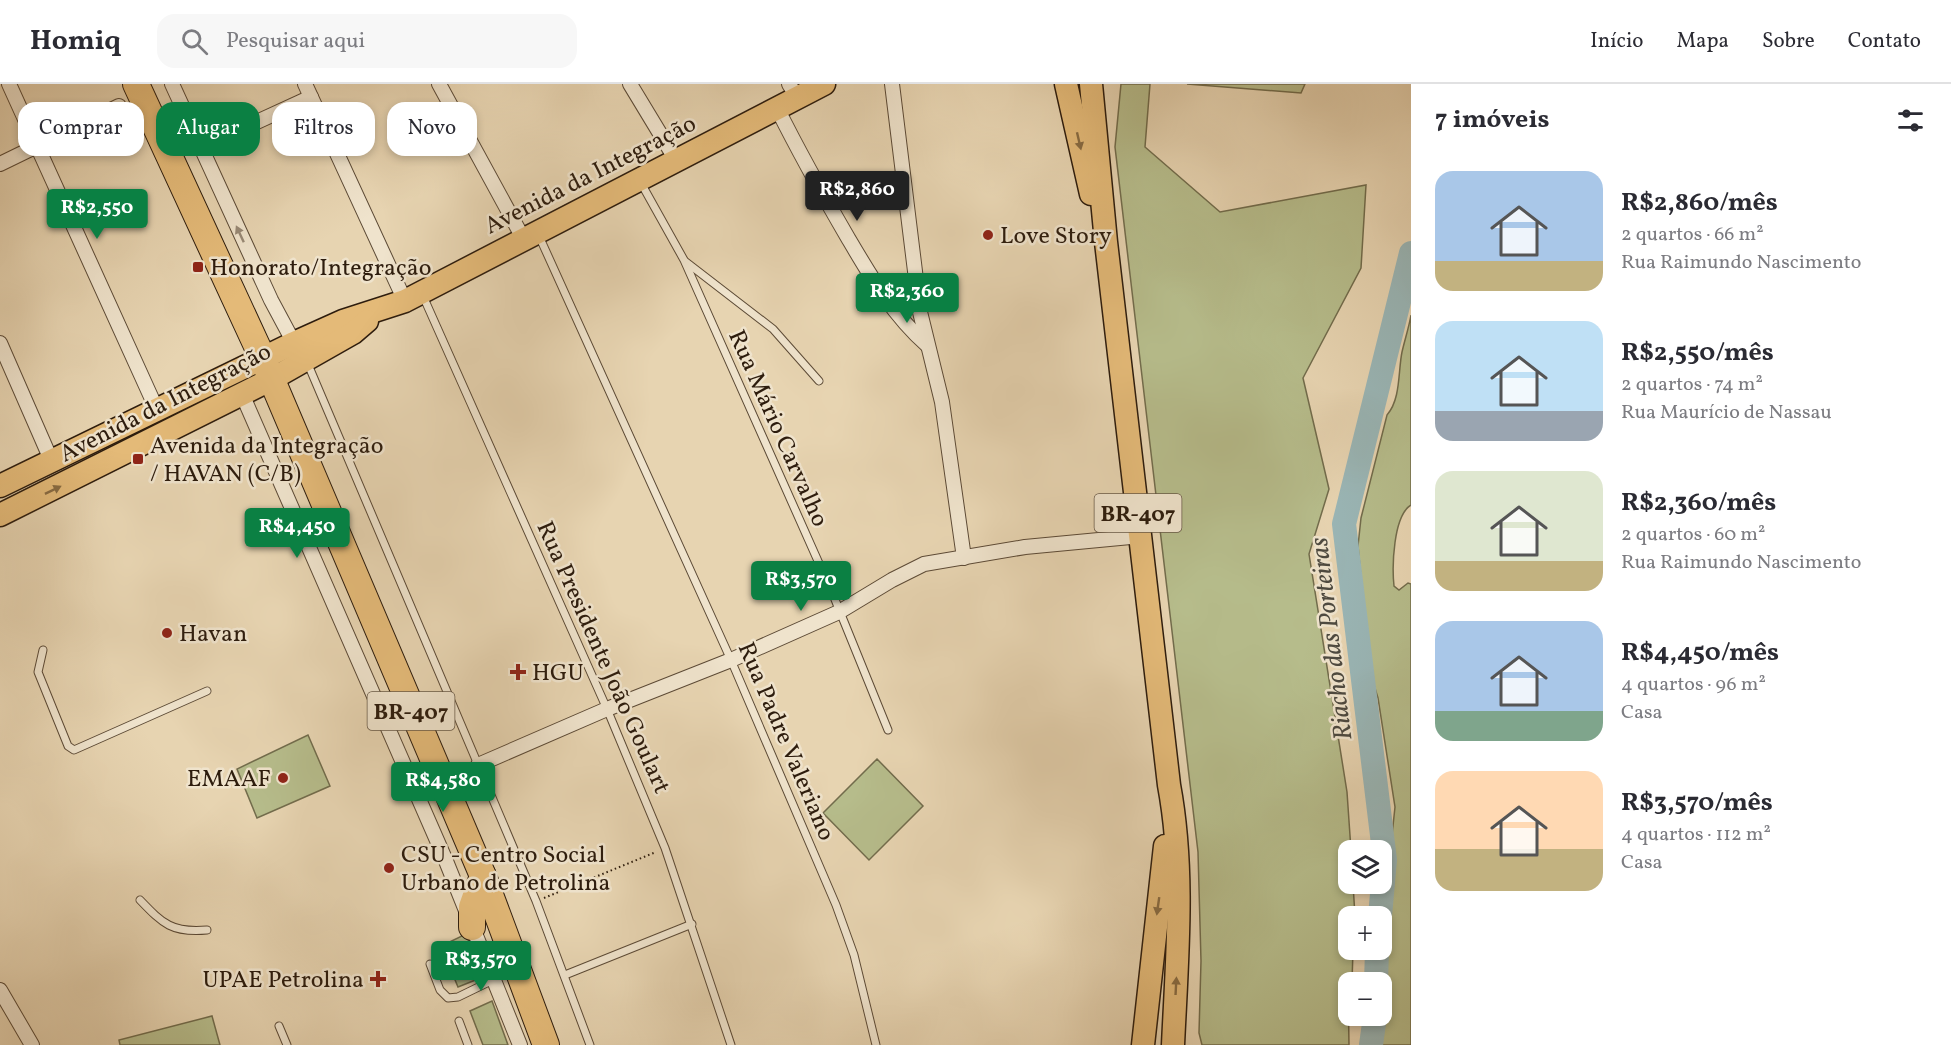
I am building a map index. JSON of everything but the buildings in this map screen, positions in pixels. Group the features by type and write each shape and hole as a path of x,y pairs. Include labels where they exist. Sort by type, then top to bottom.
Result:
{"highway":[{"name":"BR-407","path":"136,84 267,369 483,876 546,1045"},
{"path":"472,927 472,907 483,876"}],"main road":[{"name":"Avenida da Integração","path":"0,486 157,410 267,369 300,351 353,333 381,310 413,296 777,108 793,91 824,84"},
{"path":"1066,84 1091,192 1106,242"},
{"path":"1091,84 1106,242"},
{"name":"BR-407","path":"1106,242 1169,785 1177,826 1179,912 1174,1045"},
{"name":"Avenida da Integração","path":"0,515 242,394 267,369"},
{"name":"BR-407","path":"1143,1045 1164,862 1169,785"},
{"path":"1150,1045 1163,1041 1174,1045"}],"street":[{"path":"9,84 18,105"},
{"path":"172,84 180,102"},
{"path":"439,84 530,234"},
{"path":"630,84 676,160"},
{"path":"892,84 920,312 942,402 964,558"},
{"path":"260,116 308,90 413,296"},
{"path":"777,108 814,179 869,274 899,318 927,345"},
{"path":"0,164 18,155"},
{"path":"41,156 157,410"},
{"path":"204,156 271,300 300,351"},
{"path":"0,343 52,462"},
{"path":"242,394 417,792 519,1045"},
{"path":"478,765 839,612 892,580 924,564 1025,547 1141,536"},
{"path":"0,990 17,1015 32,1045"}],"lane":[{"name":"Rua Mário Carvalho","path":"639,180 684,260 839,612 888,730"},
{"name":"Rua Padre Valeriano","path":"530,234 730,660 836,905 854,955 876,1045"},
{"path":"684,260 773,330 819,381"},
{"name":"Rua Presidente João Goulart","path":"413,296 607,709 665,848 731,1045"},
{"path":"300,351 536,901 590,1045"},
{"path":"43,650 38,672 69,746 74,750 207,692"},
{"path":"140,900 169,927 184,931 207,930"},
{"path":"565,975 692,924"},
{"path":"430,964 440,990 448,999 458,997 493,980"},
{"path":"459,1021 468,1045"},
{"path":"279,1026 287,1045"}],"path":[{"path":"536,901 665,848"}],"green space":[{"path":"1121,84 1150,84 1145,147 1220,212 1366,185 1361,268 1303,378 1329,489 1309,554 1347,792 1350,840 1338,840 1338,894 1354,894 1354,906 1338,906 1338,960 1353,960 1352,972 1338,972 1338,1026 1349,1026 1349,1045 1202,1045 1199,1033 1201,961 1198,852 1115,147"},
{"path":"1187,84 1305,84 1301,93"},
{"path":"1411,315 1411,505 1405,511 1397,530 1393,567 1394,586 1399,590 1408,583 1411,584 1411,1045 1381,1045 1379,1026 1392,1026 1392,972 1381,972 1381,968 1382,960 1392,960 1392,906 1387,906 1386,894 1392,894 1391,840 1395,807 1378,698 1364,653 1367,640 1358,546 1361,518 1387,415 1397,393 1402,352"},
{"name":"EMAAF","path":"308,735 330,786 257,818 237,769"},
{"path":"877,759 923,806 869,860 823,813"},
{"path":"466,934 483,977 458,987 441,946"},
{"path":"492,1001 508,1045 483,1045 470,1011"},
{"path":"212,1016 220,1045 120,1045 119,1040"}],"waterway":[{"name":"Riacho das Porteiras","path":"1381,906 1385,860 1344,524 1411,253"},
{"name":"Riacho das Porteiras","path":"1376,972 1377,960"},
{"name":"Riacho das Porteiras","path":"1371,1045 1374,1026"}],"place":[{"name":"Love Story","path":"988,235"},
{"name":"Honorato/Integração","path":"198,267"},
{"name":"Avenida da Integração / HAVAN (C/B)","path":"138,459"},
{"name":"Havan","path":"167,633"},
{"name":"HGU","path":"518,672"},
{"name":"EMAAF","path":"283,778"},
{"name":"CSU - Centro Social Urbano de Petrolina","path":"389,868"},
{"name":"UPAE Petrolina","path":"378,979"}]}
